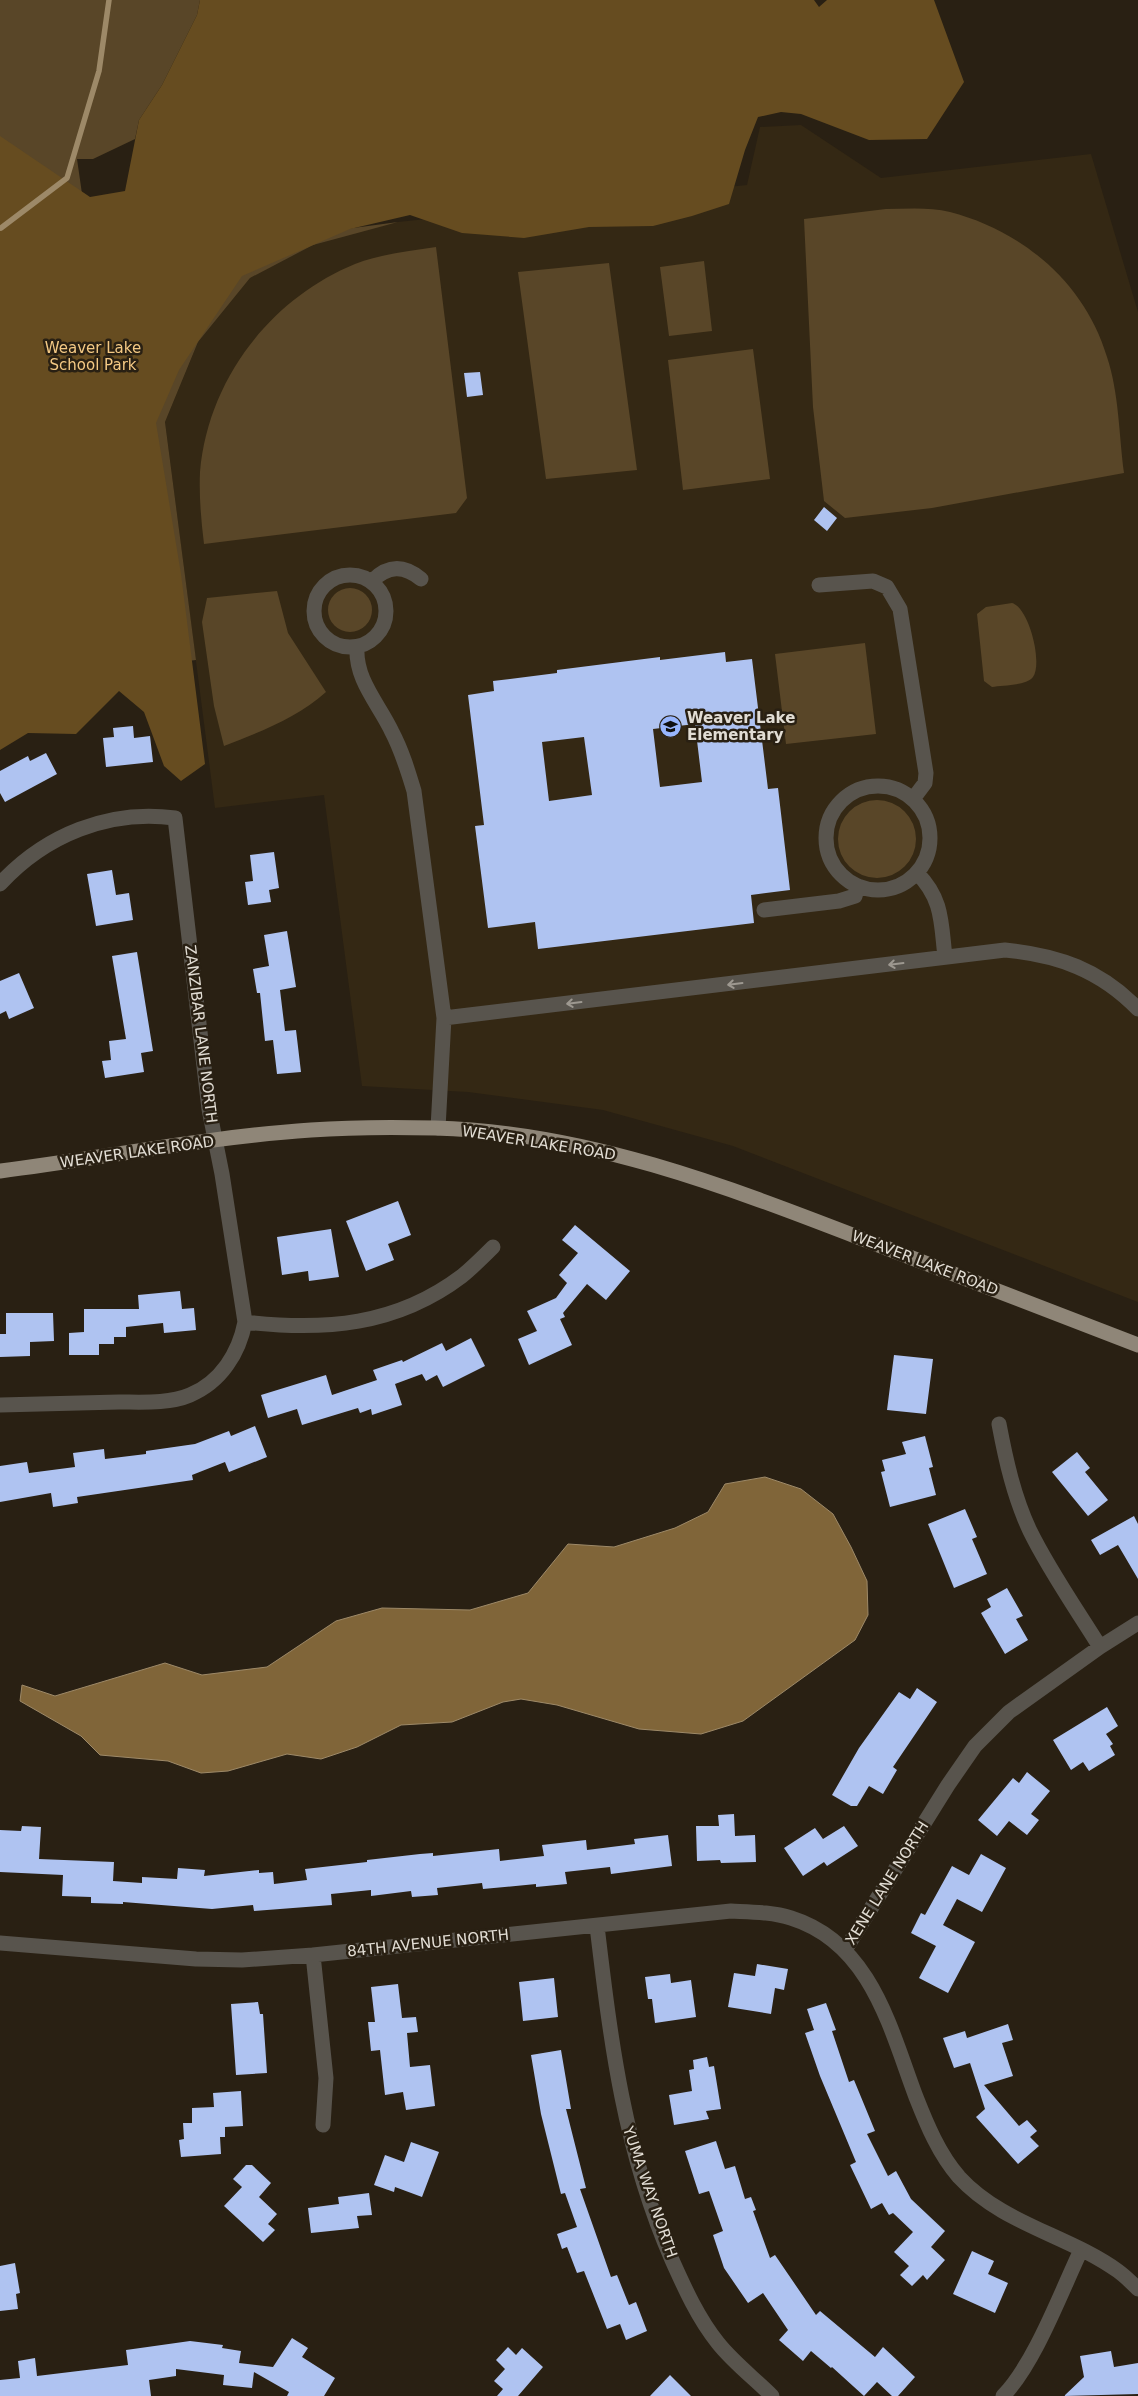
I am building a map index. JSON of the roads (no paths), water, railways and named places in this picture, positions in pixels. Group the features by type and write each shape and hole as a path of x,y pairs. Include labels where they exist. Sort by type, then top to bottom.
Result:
{"main road":[{"name":"WEAVER LAKE ROAD","path":"0,1171 215,1140 350,1127 438,1128 561,1143 627,1157 678,1171 756,1197 1138,1345"}],"street":[{"path":"372,581 389,569 397,568 411,571 421,579"},
{"path":"356,574 372,581 385,598 387,610 385,623 379,634 369,643 357,647 344,647 332,643 322,635 316,624 313,611 315,599 327,583 343,575 356,574"},
{"path":"818,585 873,581 888,587 900,609 926,773 925,783 913,799"},
{"path":"357,647 356,660 360,673 392,731 406,762 414,791 444,1018 438,1128"},
{"path":"872,786 886,786 899,790 913,799 927,818 930,832 927,858 917,873 898,887 871,890 858,886 836,870 829,858 826,831 830,818 846,796 872,786"},
{"name":"ZANZIBAR LANE NORTH","path":"0,884 16,867 50,842 91,824 156,815 175,818 209,1109 245,1322 236,1352 225,1368 211,1384 190,1396 162,1401 0,1405"},
{"path":"917,873 932,889 936,900 945,957"},
{"path":"764,910 839,901 854,896 858,886"},
{"path":"444,1018 1005,950 1039,954 1074,965 1124,994 1138,1009"},
{"path":"245,1322 287,1326 334,1326 379,1317 423,1300 462,1276 493,1247"},
{"path":"999,1424 1006,1464 1019,1505 1031,1533 1100,1647"},
{"name":"XENE LANE NORTH","path":"1138,1623 1100,1647 1009,1712 975,1746 948,1785 845,1950 867,1976 881,2004 925,2121 940,2150 959,2176 986,2201 1119,2271 1138,2289"},
{"name":"84TH AVENUE NORTH","path":"0,1943 196,1959 242,1960 313,1955 731,1911 759,1912 791,1918 819,1931 845,1950"},
{"name":"YUMA WAY NORTH","path":"597,1926 610,2033 620,2095 634,2153 657,2221 698,2314 719,2344 772,2396"},
{"path":"313,1955 326,2078 323,2125"},
{"path":"1003,2396 1014,2385 1032,2352 1081,2250"}],"waterway":[{"path":"1,228 67,178 99,71 109,0"}],"place":[{"name":"Weaver Lake Elementary","path":"671,727"}],"park label":[{"name":"Weaver Lake School Park","path":"93,356"}]}
